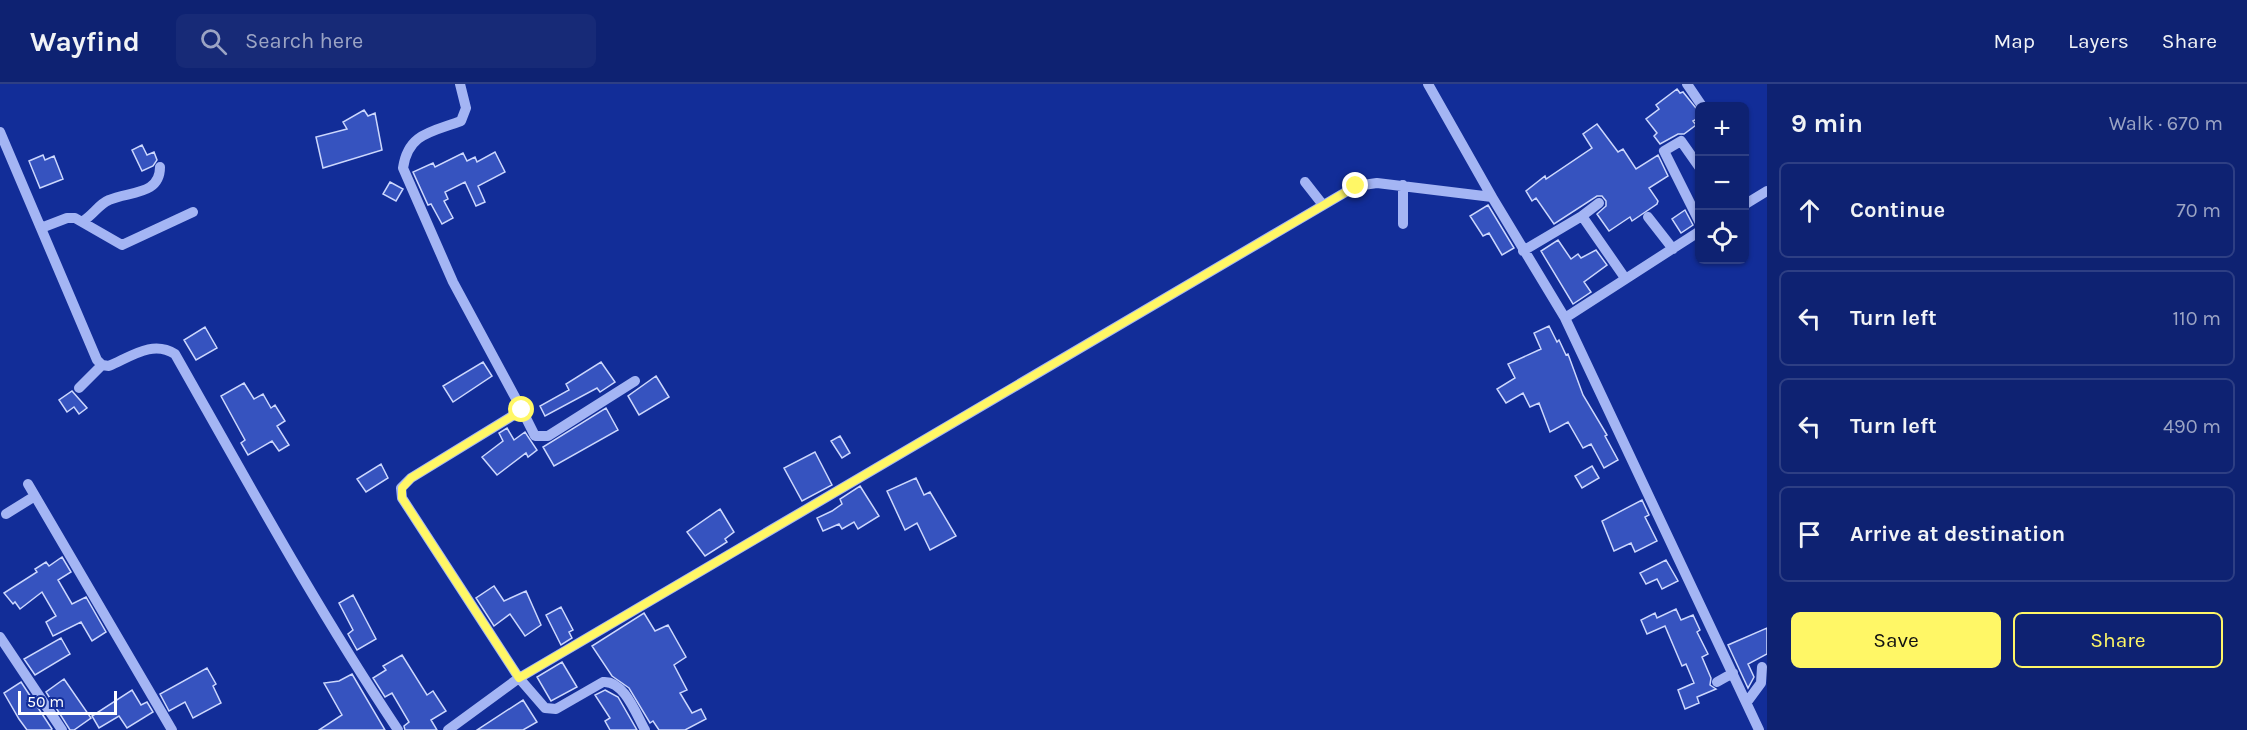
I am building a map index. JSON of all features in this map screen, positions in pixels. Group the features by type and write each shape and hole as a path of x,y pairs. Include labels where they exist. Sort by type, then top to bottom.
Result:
{"street":[{"path":"460,84 466,108 462,121 416,138 406,151 403,168 453,282 535,436 548,436 635,381"},
{"path":"1428,84 1492,198 1504,213 1522,250 1565,318 1760,730"},
{"path":"1687,84 1699,102"},
{"path":"0,132 97,360 102,365 109,366 155,346 166,348 176,354 254,494 364,679 398,730"},
{"path":"1695,161 1681,141 1664,152 1695,213"},
{"path":"83,220 111,199 152,187 160,176 160,167"},
{"path":"1305,182 1323,205"},
{"path":"448,730 519,678 1356,186 1377,183 1492,198"},
{"path":"1403,186 1403,224"},
{"path":"1749,200 1767,191"},
{"path":"1522,250 1582,216 1599,203"},
{"path":"41,228 67,218 83,220 122,245 193,212"},
{"path":"1582,216 1625,278"},
{"path":"1648,217 1673,249"},
{"path":"1565,318 1695,234"},
{"path":"79,388 102,365"},
{"path":"522,410 411,478 402,488 402,498 519,678 545,708 556,709 603,682 610,681 619,686 645,730"},
{"path":"28,484 172,730"},
{"path":"6,514 35,496"},
{"path":"0,638 62,730"},
{"path":"1747,702 1761,683 1762,667"},
{"path":"1717,682 1733,673"}],"building":[{"path":"1677,89 1680,93 1683,92 1695,107 1695,120 1693,121 1695,126 1684,134 1678,134 1660,144 1654,136 1657,133 1646,119 1659,109 1656,105"},
{"path":"364,110 368,116 375,113 382,150 323,168 316,137 347,129 343,122"},
{"path":"1597,124 1618,152 1623,149 1636,169 1658,155 1668,176 1649,188 1658,201 1657,204 1632,221 1630,217 1609,231 1597,214 1606,206 1606,201 1602,196 1597,196 1554,224 1536,198 1532,201 1526,191 1545,176 1546,179 1592,148 1583,134"},
{"path":"142,145 147,155 154,152 157,160 153,166 142,171 132,150"},
{"path":"495,152 505,172 478,186 485,202 476,206 465,182 445,192 448,199 444,201 453,218 442,224 431,204 428,205 413,172 433,163 435,167 463,153 467,161 475,157 477,162"},
{"path":"43,155 45,160 54,156 63,179 40,188 29,161"},
{"path":"390,182 403,189 396,201 383,194"},
{"path":"1488,205 1514,248 1502,255 1489,233 1483,236 1470,216"},
{"path":"1685,210 1693,225 1681,233 1672,219"},
{"path":"1558,240 1571,259 1578,254 1581,258 1596,250 1607,265 1584,282 1591,292 1573,304 1541,251"},
{"path":"1549,326 1557,342 1559,340 1566,355 1568,354 1583,395 1607,435 1605,436 1618,460 1604,468 1591,444 1583,448 1568,422 1550,432 1539,403 1530,407 1523,393 1506,403 1497,389 1515,378 1508,364 1541,349 1534,333"},
{"path":"205,327 217,348 196,360 184,340"},
{"path":"483,362 492,376 453,402 443,386"},
{"path":"601,362 615,382 600,392 597,388 545,416 540,406 569,390 566,384"},
{"path":"656,376 669,397 639,415 628,396"},
{"path":"244,383 254,399 263,394 271,408 275,405 285,421 277,426 289,445 279,451 272,441 248,455 241,443 245,440 221,396"},
{"path":"72,391 87,408 79,414 74,407 67,412 59,400"},
{"path":"606,408 618,430 554,466 543,447"},
{"path":"507,428 514,440 525,432 537,450 528,457 526,453 497,475 482,457 503,441 499,433"},
{"path":"840,436 850,453 842,458 831,441"},
{"path":"815,452 832,485 802,501 784,468"},
{"path":"381,464 388,478 366,492 357,479"},
{"path":"1592,466 1599,478 1582,488 1575,476"},
{"path":"916,478 924,495 930,492 956,536 930,550 917,523 905,530 887,491"},
{"path":"860,486 879,516 858,529 854,522 842,529 839,524 823,531 817,518 842,504 840,499"},
{"path":"1642,500 1649,515 1645,517 1657,541 1635,552 1631,543 1614,551 1602,521"},
{"path":"720,509 734,532 725,539 727,542 705,556 687,532"},
{"path":"62,557 71,572 58,580 72,604 86,597 106,632 92,641 81,622 53,636 46,622 56,616 42,592 20,609 4,593 37,572 35,569 46,562 49,566"},
{"path":"1666,560 1678,581 1662,589 1657,579 1646,584 1640,573"},
{"path":"494,586 504,601 526,591 541,625 525,636 510,614 494,626 476,598"},
{"path":"353,595 376,639 357,650 348,634 353,630 339,603"},
{"path":"561,607 573,630 569,632 572,638 561,645 546,615"},
{"path":"1676,609 1681,620 1693,615 1700,630 1697,632 1708,654 1702,657 1711,678 1710,685 1716,689 1697,697 1699,703 1685,709 1678,690 1694,683 1686,664 1682,666 1665,626 1647,634 1641,620 1655,613 1657,618"},
{"path":"644,613 655,631 668,625 686,657 674,665 687,690 680,693 692,713 701,709 706,719 685,730 659,730 653,721 650,723 629,688 612,676 592,646"},
{"path":"1767,628 1767,654 1748,664 1754,677 1748,688 1728,645"},
{"path":"61,638 70,654 35,675 24,659"},
{"path":"402,655 427,695 433,691 446,711 431,720 437,730 405,730 404,726 409,722 392,693 385,697 373,678 386,670 383,666"},
{"path":"562,662 577,687 551,701 537,677"},
{"path":"207,668 216,684 213,686 221,703 193,718 185,702 169,711 160,694"},
{"path":"352,674 385,730 319,730 342,715 324,683 339,681"},
{"path":"64,679 91,718 74,730 70,730 46,692"},
{"path":"21,682 51,730 27,730 19,719 4,693"},
{"path":"132,690 141,705 147,702 153,712 127,728 119,716 99,728 92,716"},
{"path":"605,690 618,697 637,730 610,730 605,721 610,718 595,695"},
{"path":"523,700 537,722 523,730 477,730"}],"route":[{"path":"522,410 411,478 402,488 402,498 519,678 776,528 949,423 1356,186"}]}
